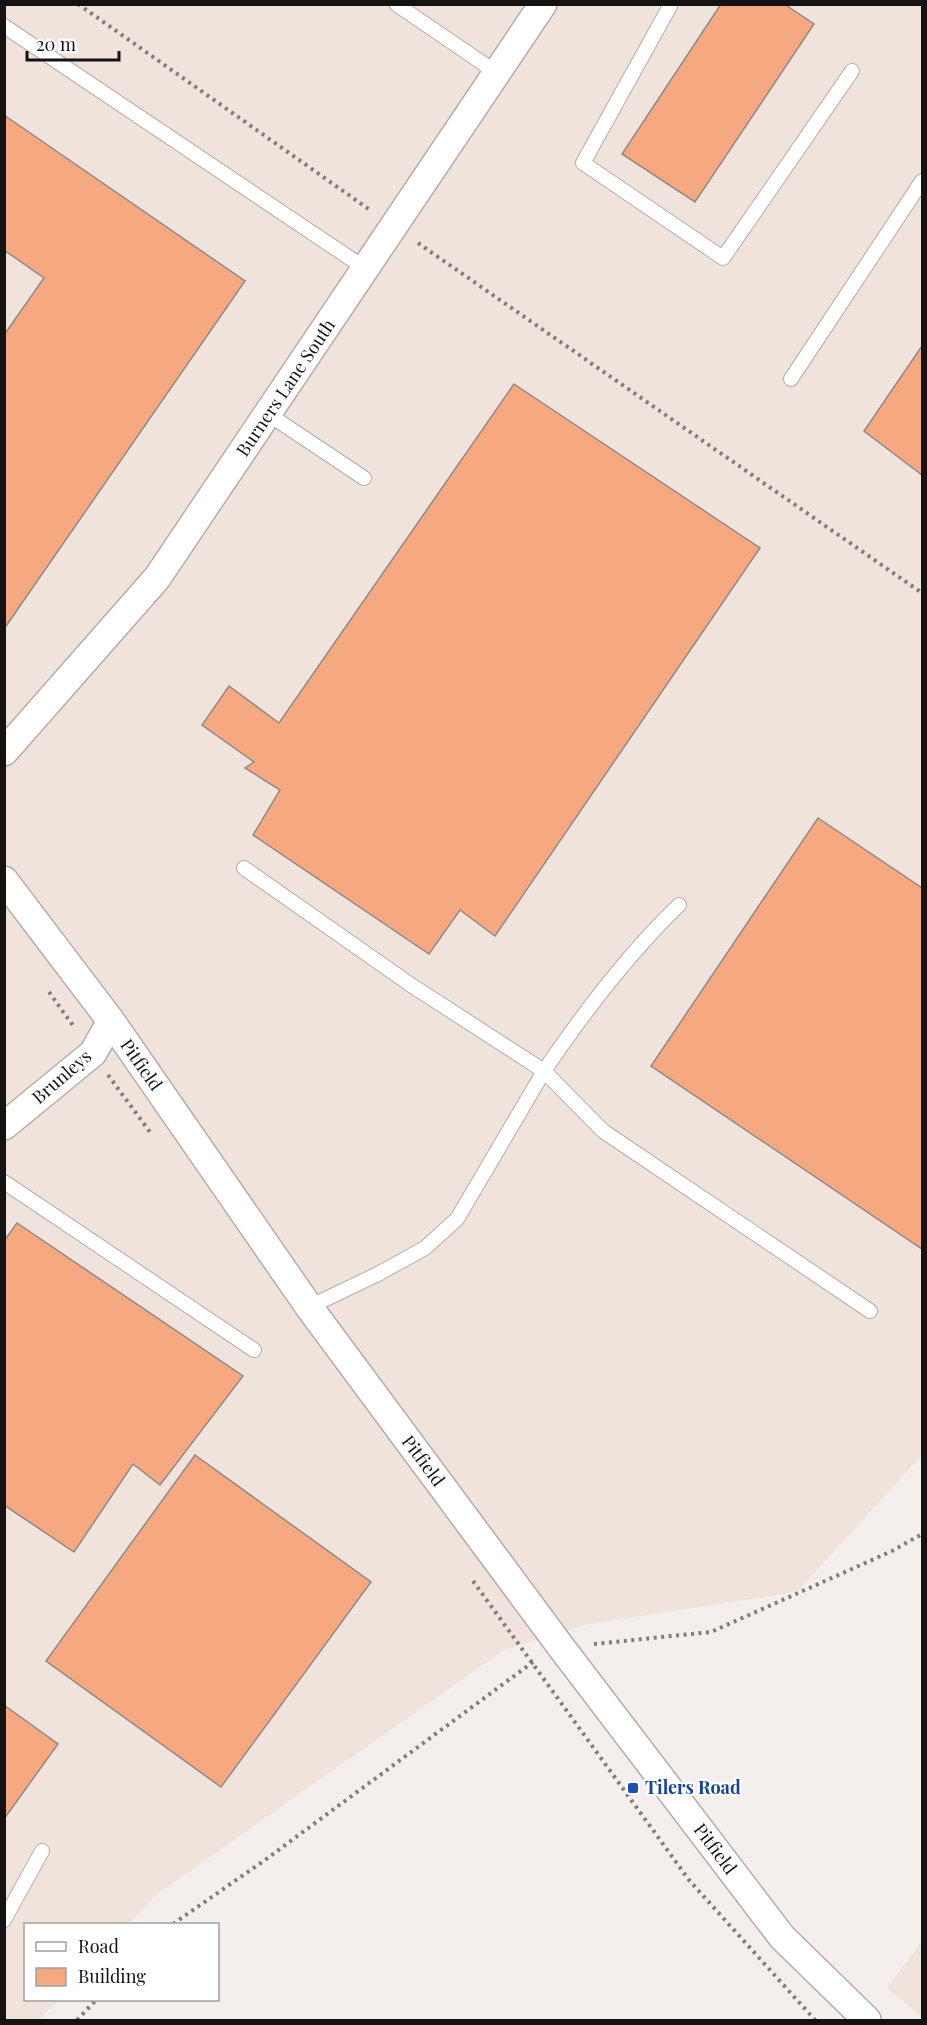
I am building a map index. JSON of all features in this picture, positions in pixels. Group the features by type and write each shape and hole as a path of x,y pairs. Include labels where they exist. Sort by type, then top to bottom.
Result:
{"street":[{"name":"Burners Lane South","path":"4,752 157,578 543,4"},
{"name":"Pitfield","path":"4,880 111,1022 309,1307 561,1647 782,1937 867,2020"},
{"name":"Brunleys","path":"4,1126 93,1053 111,1022"}],"lane":[{"path":"396,4 497,73"},
{"path":"668,4 670,6 583,163 723,258 852,71"},
{"path":"4,26 366,269"},
{"path":"791,379 922,181"},
{"path":"268,414 364,478"},
{"path":"244,868 411,985 544,1071 603,1131 870,1311"},
{"path":"309,1307 378,1274 425,1248 457,1219 544,1071 577,1023 614,974 655,927 679,905"},
{"path":"4,1182 254,1350"},
{"path":"4,1920 42,1851"}],"path":[{"path":"78,4 394,227 922,593"},
{"path":"174,1923 266,1860 531,1663 561,1647 711,1632 892,1551 922,1534"},
{"path":"77,2020 95,2001"}],"shaded area":[{"path":"5,5 922,5 922,1455 797,1592 589,1624 504,1650 157,1894 130,1923 24,1923 24,2001 58,2001 39,2020 5,2020"},
{"path":"922,1941 922,2017 887,1988"}],"building":[{"path":"721,4 784,4 814,24 695,202 622,154"},
{"path":"4,115 245,281 4,629 4,335 44,278 4,250"},
{"path":"922,346 922,475 864,431"},
{"path":"514,384 760,548 495,936 460,910 429,954 253,835 280,790 245,768 254,762 202,725 229,686 279,723"},
{"path":"818,818 922,888 922,1249 651,1066"},
{"path":"17,1223 243,1376 160,1485 133,1464 74,1552 4,1505 4,1241"},
{"path":"195,1455 371,1582 221,1787 46,1661"},
{"path":"4,1705 58,1744 4,1819"}],"place":[{"name":"Tilers Road","path":"633,1788"}]}
